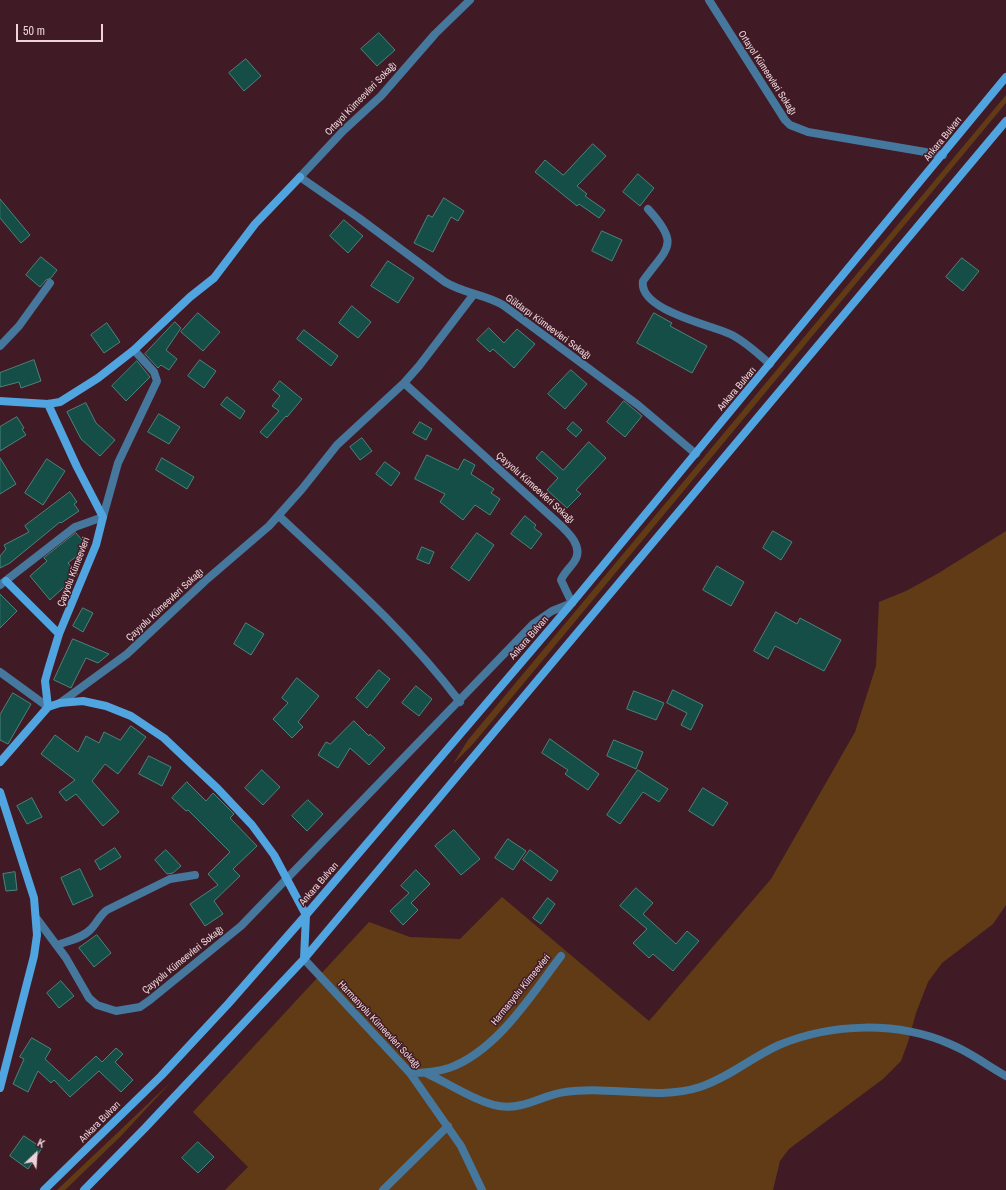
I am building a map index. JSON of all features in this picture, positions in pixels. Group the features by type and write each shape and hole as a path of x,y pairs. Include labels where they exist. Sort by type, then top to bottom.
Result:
{"main road":[{"name":"Ankara Bulvarı","path":"44,1190 161,1076 228,1004 306,915 572,603 1006,77"},
{"path":"84,1190 145,1128 304,960 1006,121"},
{"path":"0,401 48,404 60,402 71,397 134,350 190,297 214,278 255,224 300,177"},
{"path":"48,404 77,467 103,517"},
{"name":"Çayyolu Kümeevleri","path":"48,707 45,681 59,634 90,562 103,517"},
{"path":"3,583 59,634"},
{"name":"Çayyolu Kümeevleri Sokağı","path":"48,707 60,703 83,701 101,704 132,716 154,730 197,768 252,826 264,841 287,879 306,915"},
{"path":"0,762 48,707"},
{"name":"Çayyolu Kümeevleri Sokağı","path":"0,792 34,898 37,919 37,935 34,956 0,1088"},
{"path":"304,960 306,915"}],"street":[{"name":"Ortayol Kümeevleri Sokağı","path":"300,177 344,131 381,96 435,34 470,0"},
{"name":"Ortayol Kümeevleri Sokağı","path":"709,0 785,120 790,125 808,132 943,155"},
{"name":"Güldarpı Kümeevleri Sokağı","path":"300,177 359,218 428,271 459,290 486,297 504,305 638,406 696,454"},
{"path":"648,209 665,229 668,245 666,251 643,281 644,292 650,298 679,316 731,335 770,364"},
{"path":"0,346 19,326 50,283"},
{"name":"Çayyolu Kümeevleri Sokağı","path":"60,703 127,654 279,516 337,445 404,383 436,346 474,294"},
{"path":"3,583 75,527 103,517 118,463 157,381 154,372 134,350"},
{"name":"Çayyolu Kümeevleri Sokağı","path":"37,919 57,945 83,989 93,1002 97,1005 116,1011 140,1007 223,942 287,879 460,702 533,624 552,611 572,603 560,580 577,557 578,551 573,539 557,522 404,383"},
{"path":"279,516 394,624 425,658 460,702"},
{"path":"0,672 48,707"},
{"path":"57,945 84,935 107,910 170,879 195,875"},
{"name":"Harmanyolu Kümeevleri","path":"410,1072 426,1073 448,1068 460,1063 502,1031 561,956"},
{"name":"Harmanyolu Kümeevleri Sokağı","path":"304,960 410,1072 448,1126 468,1158 482,1190"},
{"name":"Harmanyolu Kümeevleri Sokağı","path":"426,1073 482,1100 497,1105 510,1107 527,1104 566,1092 672,1092 700,1087 778,1046 800,1037 819,1032 867,1028 908,1031 929,1036 952,1044 1006,1076"},
{"path":"383,1190 448,1126"}],"shaded area":[{"path":"1006,95 1006,103 473,744 453,764 468,740"},
{"path":"1006,531 1006,905 993,924 942,963 928,982 916,1013 901,1061 883,1079 789,1149 780,1161 773,1190 225,1190 248,1167 193,1112 369,922 410,937 460,939 502,897 649,1021 771,879 855,732 876,666 879,602 906,591 937,574"},
{"path":"171,1082 120,1137 65,1190 57,1190"}],"building":[{"path":"379,33 395,50 377,66 361,49"},
{"path":"246,59 261,76 244,91 229,73"},
{"path":"593,144 606,156 577,186 587,194 585,196 605,210 599,218 579,204 577,206 535,172 545,160 563,175"},
{"path":"638,174 654,188 640,206 623,192"},
{"path":"444,198 464,211 458,221 451,217 433,252 414,243 428,215 432,217"},
{"path":"0,199 30,235 21,243 0,218"},
{"path":"344,220 363,236 348,253 330,236"},
{"path":"602,231 622,240 612,261 592,251"},
{"path":"41,257 57,270 51,278 46,280 40,287 26,275"},
{"path":"962,258 979,271 963,291 946,277"},
{"path":"388,261 414,278 398,303 371,286"},
{"path":"352,306 371,322 358,338 339,323"},
{"path":"198,313 220,332 203,351 181,332"},
{"path":"654,313 672,323 670,326 707,346 692,373 637,343"},
{"path":"175,322 181,328 166,350 177,359 169,370 161,365 158,368 145,354"},
{"path":"107,323 120,342 104,353 91,335"},
{"path":"489,328 504,343 517,329 535,344 514,368 493,349 490,352 477,340"},
{"path":"304,330 338,356 331,366 297,339"},
{"path":"34,360 41,381 21,388 19,382 0,387 0,373"},
{"path":"200,360 216,371 204,388 188,376"},
{"path":"137,361 150,377 126,401 112,386"},
{"path":"571,370 587,384 565,409 548,394"},
{"path":"280,381 302,399 267,438 260,432 279,411 272,406 280,396 273,390"},
{"path":"227,397 245,411 240,419 221,405"},
{"path":"624,401 642,416 625,437 607,422"},
{"path":"86,403 96,423 115,440 100,456 81,439 67,412"},
{"path":"159,414 180,427 169,444 148,432"},
{"path":"17,417 24,428 22,429 26,435 0,451 0,427"},
{"path":"420,422 432,429 426,440 413,433"},
{"path":"573,422 582,430 576,437 567,429"},
{"path":"362,438 372,451 360,460 350,447"},
{"path":"589,442 606,458 576,490 581,494 567,508 547,490 558,478 536,458 542,451 563,470"},
{"path":"427,455 458,470 464,459 475,465 471,474 494,489 491,493 500,499 490,515 475,505 463,520 440,502 445,494 415,479"},
{"path":"0,458 16,484 0,494"},
{"path":"162,458 194,477 187,489 156,470"},
{"path":"47,459 65,471 43,505 25,493"},
{"path":"385,462 400,473 391,486 376,474"},
{"path":"70,492 77,502 74,504 79,511 61,523 60,522 10,563 0,568 0,556 6,549 4,545 29,532 25,526"},
{"path":"525,516 536,525 534,528 542,534 531,549 511,534"},
{"path":"773,531 792,542 781,560 763,548"},
{"path":"76,533 88,547 68,563 78,574 50,600 30,576 47,561 44,558"},
{"path":"477,533 494,545 469,581 451,568"},
{"path":"422,547 434,552 429,564 417,559"},
{"path":"717,566 744,582 731,606 703,590"},
{"path":"0,594 17,611 0,628"},
{"path":"83,608 93,613 83,632 73,626"},
{"path":"776,612 797,624 800,618 841,640 824,671 775,646 768,659 754,651"},
{"path":"246,623 264,634 251,655 234,644"},
{"path":"73,639 109,654 98,663 86,658 71,688 54,680"},
{"path":"379,670 390,679 367,708 356,698"},
{"path":"297,678 319,696 298,722 303,727 292,738 273,719 288,703 282,698"},
{"path":"416,686 432,699 419,716 402,703"},
{"path":"673,690 703,705 691,730 681,725 687,713 667,703"},
{"path":"634,691 664,703 656,720 627,709"},
{"path":"13,693 31,704 8,744 0,740 0,715"},
{"path":"354,721 369,736 370,734 385,748 369,765 350,748 338,768 318,755 326,742 330,744"},
{"path":"131,726 146,737 118,774 105,764 92,781 119,812 103,826 76,794 66,801 59,792 75,780 41,754 55,735 78,752 86,736 99,743 104,732 120,740"},
{"path":"550,739 599,774 588,790 565,774 568,770 542,753"},
{"path":"614,740 643,752 636,769 607,756"},
{"path":"149,756 171,767 162,786 139,774"},
{"path":"262,770 280,787 263,805 245,788"},
{"path":"638,770 668,789 659,802 643,792 620,824 607,815"},
{"path":"187,782 206,801 213,793 234,814 230,818 257,846 233,869 240,876 214,901 223,914 205,926 190,904 218,885 208,874 230,852 188,810 186,811 172,798"},
{"path":"703,788 728,803 713,826 689,811"},
{"path":"32,798 42,817 27,824 17,806"},
{"path":"308,800 323,814 307,831 292,816"},
{"path":"454,830 480,859 461,875 435,846"},
{"path":"508,839 526,851 513,870 495,858"},
{"path":"115,848 121,857 100,870 95,861"},
{"path":"166,850 181,866 173,873 167,874 155,860"},
{"path":"530,850 558,871 551,881 523,860"},
{"path":"80,869 93,896 73,905 61,878"},
{"path":"416,870 430,884 411,903 418,910 403,925 390,911 409,893 401,886"},
{"path":"15,872 17,890 6,891 3,874"},
{"path":"636,888 653,903 643,914 676,944 687,931 699,941 673,971 653,954 649,958 633,943 647,929 620,906"},
{"path":"548,898 555,904 541,924 533,918"},
{"path":"97,935 111,953 94,967 79,948"},
{"path":"61,981 74,996 59,1008 47,993"},
{"path":"32,1038 51,1049 45,1059 69,1081 96,1056 102,1062 116,1048 123,1054 115,1062 133,1080 121,1092 99,1071 70,1097 54,1080 51,1083 38,1071 28,1092 13,1084 24,1059 20,1057"},
{"path":"24,1136 42,1148 28,1169 10,1156"},
{"path":"198,1142 214,1157 198,1173 182,1158"}]}
